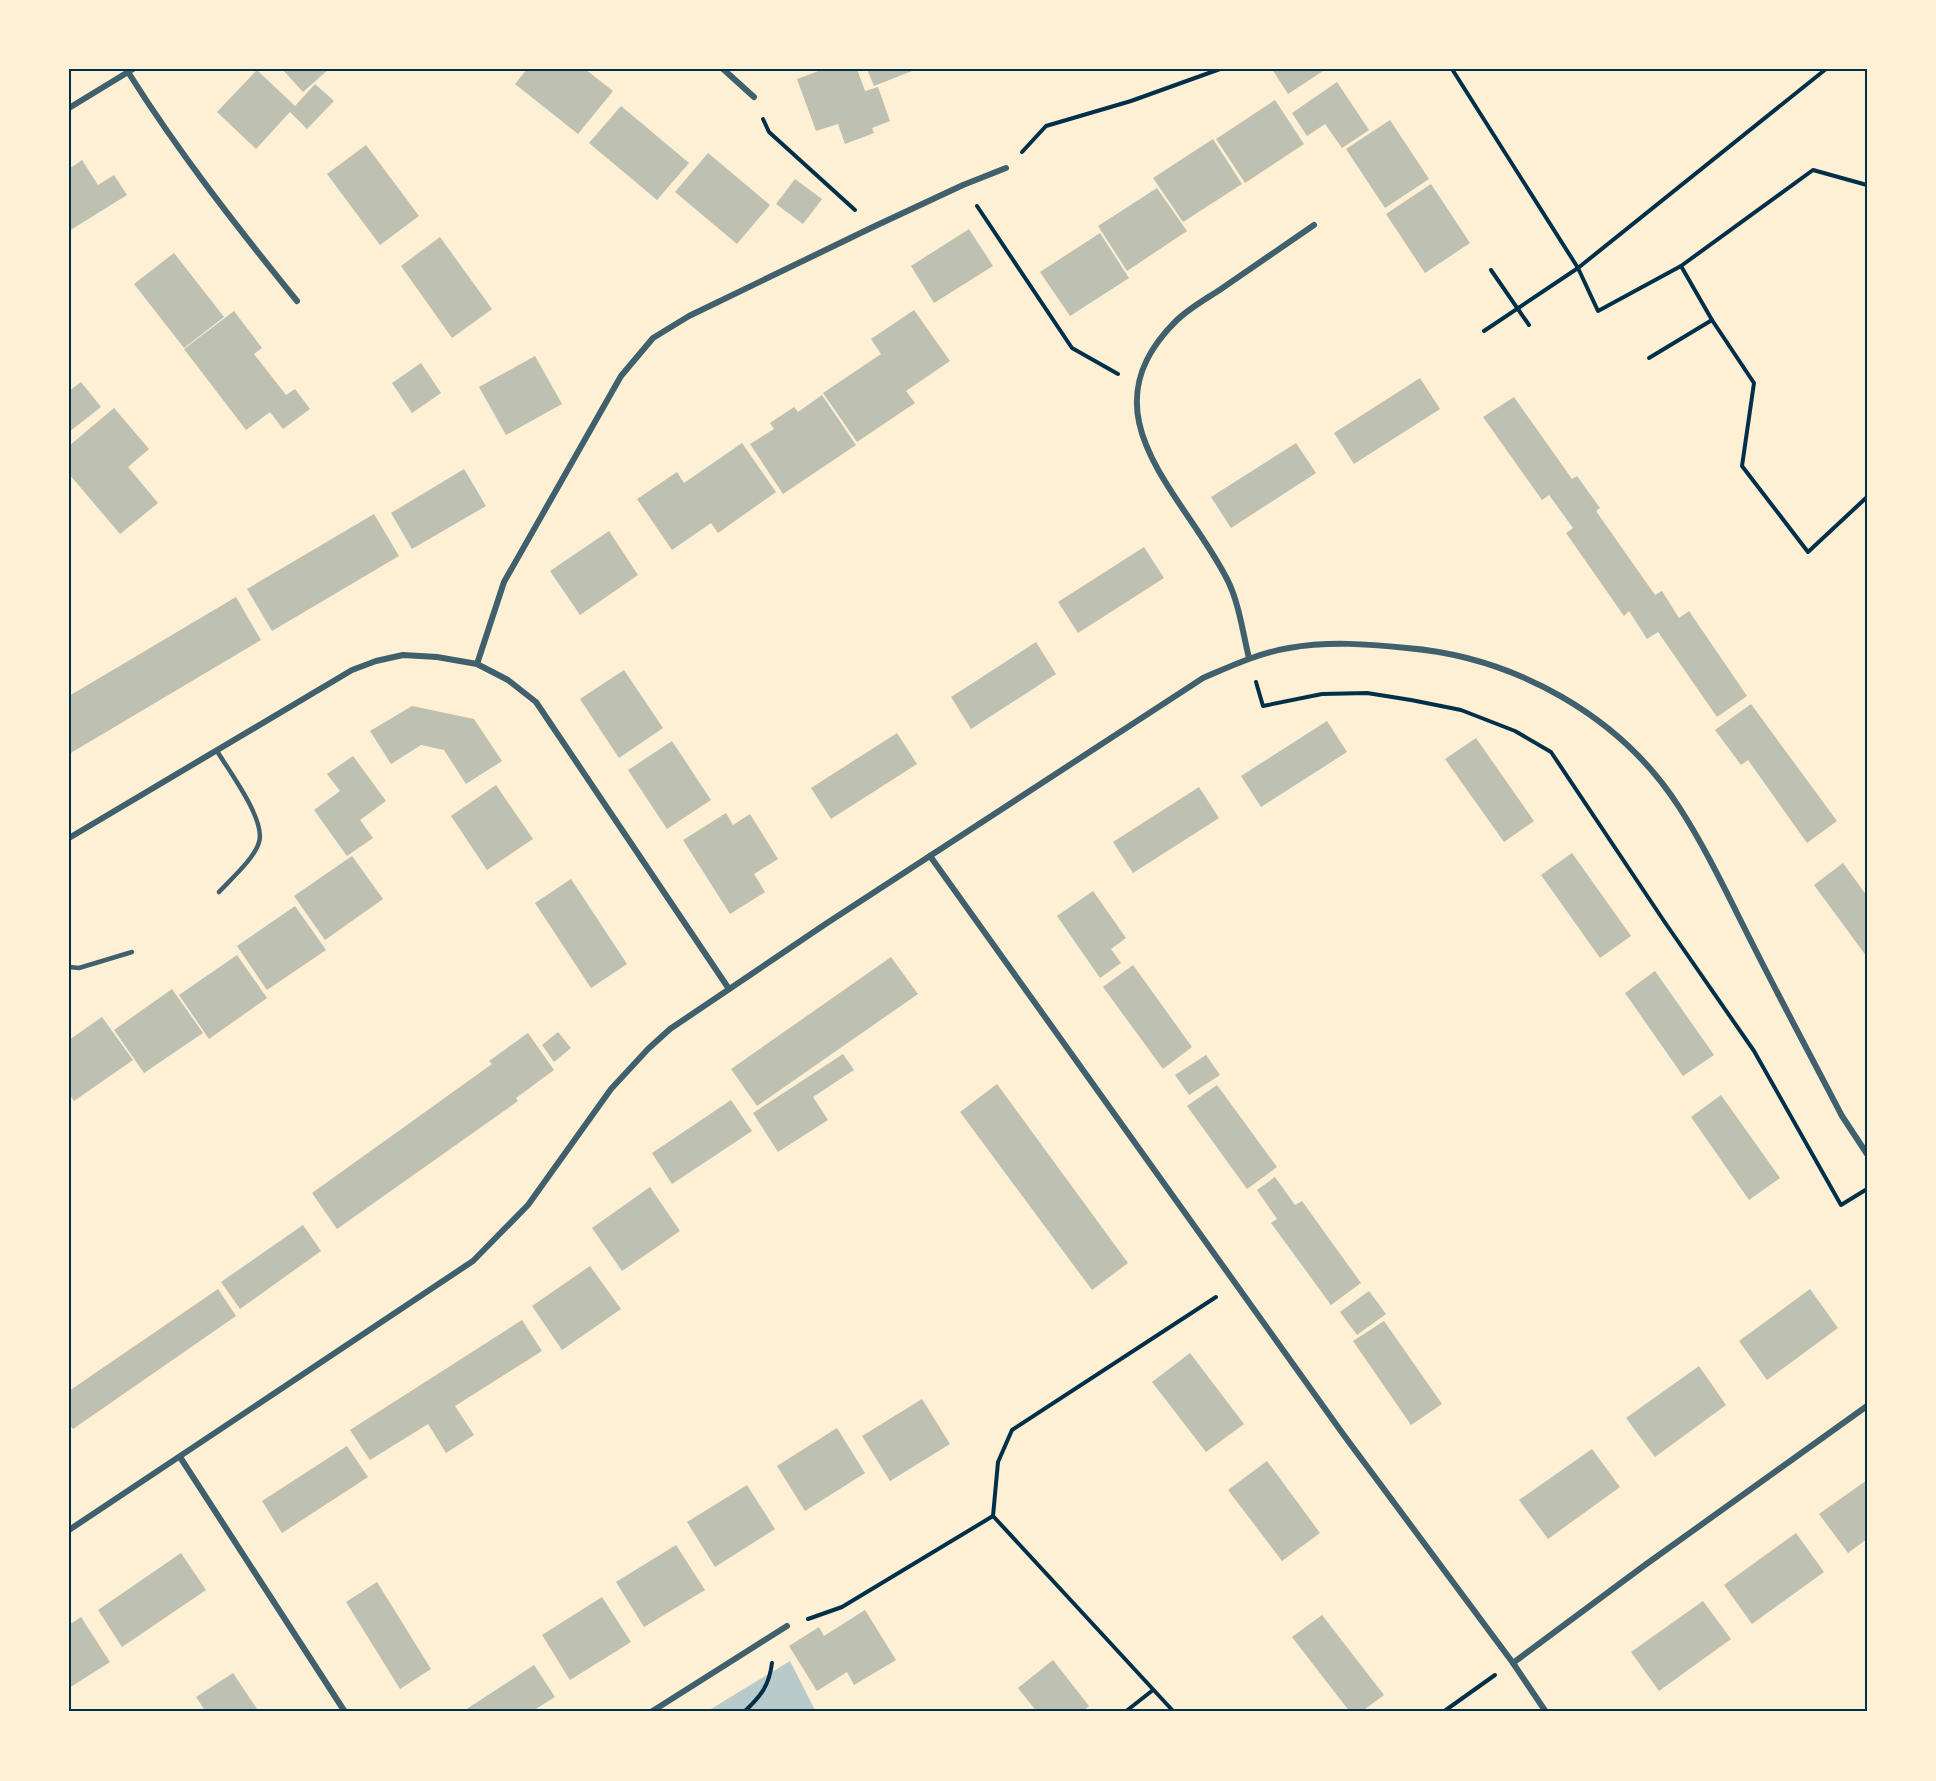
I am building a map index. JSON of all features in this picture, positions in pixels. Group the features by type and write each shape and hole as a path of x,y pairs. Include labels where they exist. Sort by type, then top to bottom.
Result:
{"street":[{"path":"723,69 754,97"},
{"path":"69,108 131,70 164,129 227,215 297,301"},
{"path":"477,664 504,582 621,376 653,338 689,316 873,227 963,185 1006,168"},
{"path":"1249,658 1228,581 1154,462 1143,440 1137,412 1137,384 1142,366 1155,343 1178,319 1314,225"},
{"path":"69,1530 473,1261 528,1205 611,1089 670,1029 1203,678 1249,658 1288,648 1325,644 1378,645 1432,650 1474,658 1522,676 1575,705 1619,735 1651,770 1679,806 1713,866 1842,1116 1867,1154"},
{"path":"69,838 352,670 375,661 403,656 437,657 477,664 508,680 536,702 729,989"},
{"path":"930,856 1343,1434 1513,1663 1546,1712"},
{"path":"1513,1663 1867,1406"},
{"path":"180,1457 345,1712"},
{"path":"651,1712 787,1626"}],"lane":[{"path":"217,751 259,826 259,841 252,854 219,892"},
{"path":"69,967 79,968 132,952"}],"path":[{"path":"1006,168 1046,126 1131,101 1220,69"},
{"path":"1452,69 1578,268 1598,312 1681,267 1813,170 1867,185"},
{"path":"1484,331 1578,268 1826,69"},
{"path":"754,97 769,132 873,227"},
{"path":"963,185 1072,348 1137,384"},
{"path":"1681,267 1712,320 1754,383 1742,466 1808,552 1867,497"},
{"path":"1491,270 1529,326"},
{"path":"1649,358 1712,320"},
{"path":"1249,658 1263,706 1322,694 1367,693 1411,700 1461,710 1515,731 1551,752 1659,915 1754,1051 1841,1205 1867,1189"},
{"path":"1174,1712 993,1516 998,1462 1012,1430 1236,1284"},
{"path":"787,1626 842,1607 993,1516"},
{"path":"744,1712 770,1681 777,1632"},
{"path":"1443,1712 1513,1663"},
{"path":"1125,1712 1153,1690"}],"shaded area":[{"path":"790,1661 816,1712 706,1712"}],"building":[{"path":"282,69 329,69 303,92"},
{"path":"527,69 585,69 613,91 578,134 515,84"},
{"path":"824,69 857,69 865,91 878,87 890,121 872,128 874,133 845,144 838,124 816,131 797,79"},
{"path":"867,69 917,69 874,86"},
{"path":"1272,69 1326,69 1288,94"},
{"path":"257,70 295,106 315,84 334,101 307,129 290,112 256,149 217,112"},
{"path":"1337,82 1369,130 1342,148 1325,124 1307,136 1292,113"},
{"path":"1275,100 1304,144 1245,183 1216,139"},
{"path":"621,106 689,163 657,200 589,143"},
{"path":"1390,120 1429,179 1385,208 1346,149"},
{"path":"1213,139 1242,184 1183,222 1153,178"},
{"path":"366,145 419,216 380,245 327,174"},
{"path":"708,153 770,205 737,244 675,192"},
{"path":"82,160 98,185 114,175 127,195 69,231 69,169"},
{"path":"795,179 822,199 803,224 776,204"},
{"path":"1431,184 1470,243 1425,273 1386,214"},
{"path":"1157,188 1187,231 1127,271 1098,226"},
{"path":"969,229 993,266 934,303 911,266"},
{"path":"1100,233 1129,278 1070,316 1040,272"},
{"path":"440,237 492,309 452,338 401,266"},
{"path":"174,253 224,317 184,348 134,284"},
{"path":"914,310 950,361 906,391 915,403 857,442 823,393 881,354 871,339"},
{"path":"234,311 262,348 254,354 286,395 295,389 310,409 283,429 270,412 246,430 184,349"},
{"path":"535,356 562,404 506,435 479,387"},
{"path":"421,363 441,393 412,413 392,383"},
{"path":"1420,378 1440,409 1354,464 1334,433"},
{"path":"81,382 101,407 69,432 69,391"},
{"path":"822,395 856,445 783,494 750,444 774,429 770,423 794,407 798,412"},
{"path":"1514,397 1572,479 1577,476 1600,508 1596,511 1655,595 1662,591 1679,618 1689,611 1747,696 1717,717 1658,632 1647,639 1629,611 1624,616 1566,533 1573,528 1549,495 1542,500 1483,417"},
{"path":"114,408 149,449 128,467 158,503 120,534 69,474 69,446"},
{"path":"742,443 776,492 718,533 711,523 672,550 637,499 677,472 684,483"},
{"path":"1296,443 1316,473 1231,528 1211,497"},
{"path":"464,469 486,506 412,549 391,513"},
{"path":"374,514 399,556 272,631 247,589"},
{"path":"609,531 638,575 580,615 550,571"},
{"path":"1144,547 1164,578 1078,633 1058,602"},
{"path":"236,597 261,640 69,754 69,696"},
{"path":"1036,642 1056,674 971,729 951,697"},
{"path":"624,670 663,728 619,758 580,699"},
{"path":"1751,704 1837,821 1807,843 1748,760 1741,765 1715,730"},
{"path":"412,706 474,719 502,761 466,784 444,750 421,745 391,764 370,731"},
{"path":"1327,721 1347,752 1261,807 1241,776"},
{"path":"897,733 917,764 831,819 811,788"},
{"path":"1476,738 1534,821 1504,842 1445,759"},
{"path":"672,741 711,800 667,829 628,770"},
{"path":"353,756 386,801 360,820 373,838 347,856 314,810 340,791 327,774"},
{"path":"496,785 533,839 487,870 451,816"},
{"path":"1199,787 1219,818 1133,873 1113,842"},
{"path":"726,813 733,825 750,814 778,859 754,874 765,892 730,914 683,840"},
{"path":"1572,853 1631,936 1600,958 1541,875"},
{"path":"352,856 383,899 325,940 294,896"},
{"path":"1843,863 1867,896 1867,957 1814,885"},
{"path":"571,879 627,964 591,988 535,903"},
{"path":"1093,891 1126,938 1111,949 1121,963 1100,978 1057,916"},
{"path":"295,906 326,950 267,990 237,946"},
{"path":"237,955 267,998 209,1039 179,995"},
{"path":"891,957 918,994 757,1106 731,1069"},
{"path":"1133,965 1192,1047 1163,1069 1103,987"},
{"path":"1655,971 1714,1055 1683,1076 1625,993"},
{"path":"172,989 203,1033 144,1073 114,1030"},
{"path":"102,1017 133,1060 74,1101 69,1093 69,1040"},
{"path":"558,1032 571,1048 554,1062 542,1045"},
{"path":"528,1033 554,1070 516,1098 518,1101 337,1229 312,1193 492,1064 489,1061"},
{"path":"843,1054 854,1070 813,1097 828,1120 778,1152 753,1113"},
{"path":"1206,1055 1220,1075 1189,1095 1175,1075"},
{"path":"997,1084 1128,1263 1092,1290 960,1112"},
{"path":"1217,1085 1277,1167 1247,1189 1187,1106"},
{"path":"1721,1095 1780,1178 1749,1200 1691,1117"},
{"path":"731,1100 752,1131 672,1184 652,1153"},
{"path":"1275,1177 1295,1205 1302,1201 1361,1283 1331,1305 1271,1223 1277,1219 1257,1190"},
{"path":"650,1187 680,1231 622,1271 592,1228"},
{"path":"303,1225 321,1251 240,1309 221,1282"},
{"path":"590,1266 621,1309 562,1350 532,1306"},
{"path":"218,1289 236,1316 73,1429 69,1424 69,1391"},
{"path":"1810,1289 1838,1328 1767,1380 1739,1341"},
{"path":"1369,1291 1386,1314 1357,1335 1340,1312"},
{"path":"522,1320 542,1351 455,1406 474,1435 446,1453 428,1424 370,1460 350,1430"},
{"path":"1384,1321 1442,1404 1411,1425 1353,1341"},
{"path":"1190,1353 1244,1424 1206,1452 1152,1382"},
{"path":"1699,1366 1726,1405 1655,1457 1626,1418"},
{"path":"922,1399 950,1444 890,1481 862,1436"},
{"path":"837,1428 865,1473 805,1511 777,1466"},
{"path":"347,1446 368,1477 282,1533 262,1501"},
{"path":"1592,1449 1620,1487 1548,1539 1519,1500"},
{"path":"1267,1461 1320,1533 1282,1561 1228,1490"},
{"path":"1867,1480 1867,1539 1848,1553 1819,1514"},
{"path":"747,1485 775,1529 715,1567 687,1522"},
{"path":"1796,1533 1824,1572 1752,1624 1724,1585"},
{"path":"676,1545 705,1590 644,1627 616,1582"},
{"path":"181,1553 206,1590 122,1647 98,1610"},
{"path":"377,1582 431,1669 400,1689 346,1602"},
{"path":"602,1597 631,1642 570,1680 542,1635"},
{"path":"1703,1601 1731,1639 1659,1691 1631,1652"},
{"path":"865,1610 896,1660 854,1685 847,1672 817,1691 789,1646 819,1627 824,1636"},
{"path":"1322,1615 1384,1695 1361,1712 1350,1712 1292,1637"},
{"path":"81,1617 110,1662 69,1688 69,1625"},
{"path":"1053,1660 1089,1706 1082,1712 1037,1712 1018,1688"},
{"path":"534,1665 555,1697 531,1712 462,1712"},
{"path":"233,1673 259,1712 206,1712 196,1697"}]}
